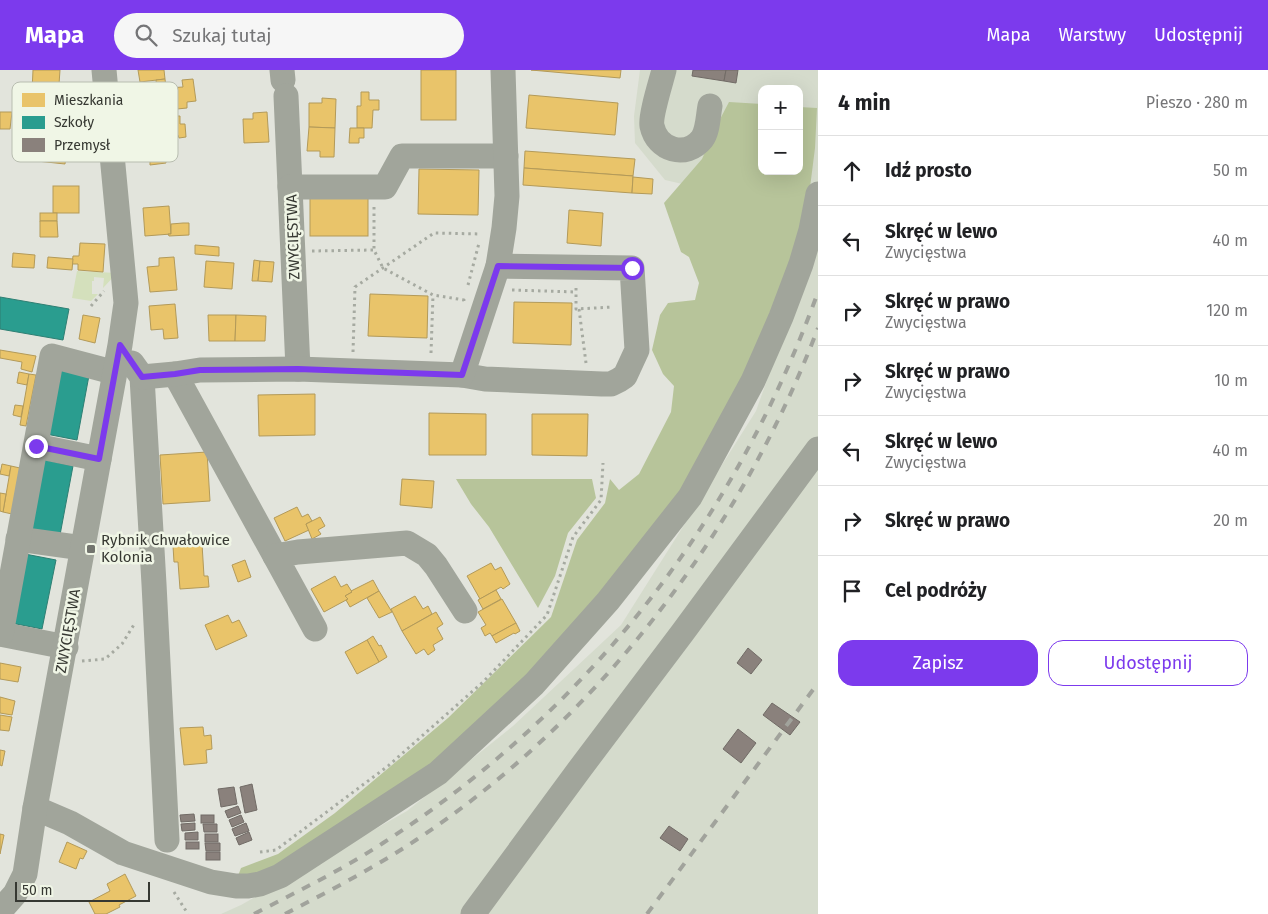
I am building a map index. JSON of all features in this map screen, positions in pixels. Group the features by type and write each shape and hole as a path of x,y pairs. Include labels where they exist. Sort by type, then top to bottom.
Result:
{"street":[{"path":"462,375 495,276 504,228 506,156 503,70"},
{"path":"664,70 652,124 655,136 661,144 680,151 689,150 696,145 703,138 710,106"},
{"path":"284,82 290,187"},
{"path":"374,187 385,187 402,156 506,156"},
{"name":"ZWYCIĘSTWA","path":"0,911 15,894 24,874 120,345 126,304 113,162"},
{"name":"ZWYCIĘSTWA","path":"298,369 290,187 374,187"},
{"path":"35,808 70,823 123,853 211,882 248,886 260,884 280,876 438,773 534,684 608,601 690,496 753,381 781,317 801,264 811,230 818,194"},
{"path":"142,377 200,370 298,369 462,375 485,379 611,384 625,376 637,350 632,268 577,268 495,276"},
{"path":"120,345 142,377 167,840"},
{"path":"64,652 1,634 52,356 114,374"},
{"path":"175,374 315,629"},
{"path":"36,446 99,459"},
{"path":"473,914 818,449"},
{"path":"18,540 83,548"},
{"path":"276,556 298,552 407,543 427,555 465,611"}],"path":[{"path":"374,187 374,250 383,268 433,295 464,300 461,309"},
{"path":"350,370 353,352 355,287 434,233 481,234 466,291"},
{"path":"304,251 374,250"},
{"path":"577,268 576,309 579,309 589,384"},
{"path":"495,276 501,290 576,292"},
{"path":"433,295 430,353 438,354"},
{"path":"579,309 634,306"},
{"path":"260,852 276,850 388,766 483,682 547,614 573,537 601,500 603,463"},
{"path":"64,652 85,662 105,659 122,644"},
{"path":"184,906 188,914"}],"shaded area":[{"path":"640,70 818,70 818,215 665,180 635,143 634,116"},
{"path":"818,237 818,914 221,914 241,905 407,811 513,726 621,625 756,411"}],"green space":[{"path":"729,102 758,104 758,175 803,175 803,107 817,108 815,148 805,227 756,357 681,497 575,629 450,751 287,872 238,876 241,868 278,854 335,813 448,718 551,617 577,540 605,503 610,479 619,490 639,474 671,412 674,386 663,374 652,350 660,315 668,303 695,300 699,283 689,257 681,252 664,203 702,159"},
{"path":"77,271 117,273 103,288 104,278 94,277 94,281 92,281 92,294 98,294 91,301 72,298"},
{"path":"456,479 592,479 596,498 568,533 555,576 538,608 489,527 471,504"}],"building: Mieszkania":[{"path":"33,70 60,70 59,82 32,82"},
{"path":"138,70 164,70 165,79 140,82"},
{"path":"421,70 456,70 456,120 421,120"},
{"path":"531,70 621,70 620,78"},
{"path":"165,79 165,82 156,82 156,80"},
{"path":"193,79 196,101 187,102 187,108 178,109 178,87 183,87 182,80"},
{"path":"361,92 369,92 369,100 379,100 379,110 373,110 372,128 357,128 357,106 361,106"},
{"path":"529,95 618,103 615,135 526,128"},
{"path":"322,98 336,99 335,128 309,127 309,103 322,103"},
{"path":"0,112 12,112 10,129 0,129"},
{"path":"267,112 269,142 244,143 243,119 253,119 253,113"},
{"path":"178,116 180,116 180,124 185,124 186,137 179,138"},
{"path":"309,127 335,128 334,157 320,157 320,151 307,151"},
{"path":"350,128 364,128 364,138 359,138 359,143 349,143"},
{"path":"525,151 635,159 633,176 524,168"},
{"path":"46,162 65,162 65,164"},
{"path":"150,162 166,162 166,163 150,165"},
{"path":"524,168 633,176 632,193 523,185"},
{"path":"419,169 479,170 478,215 418,214"},
{"path":"633,177 653,179 652,194 632,193"},
{"path":"53,186 79,186 79,213 53,213"},
{"path":"310,195 368,195 368,236 310,236"},
{"path":"169,206 171,234 145,236 143,208"},
{"path":"569,210 603,213 601,246 567,243"},
{"path":"40,213 57,213 57,221 40,221"},
{"path":"40,221 57,221 58,237 40,237"},
{"path":"189,223 189,235 169,236 168,234 171,234 171,224"},
{"path":"80,243 105,244 103,272 78,270 78,264 72,264 73,256 79,256"},
{"path":"195,245 219,247 219,256 195,254"},
{"path":"13,253 35,255 34,268 12,267"},
{"path":"48,257 73,259 72,270 47,268"},
{"path":"174,257 177,290 150,292 147,267 159,266 159,258"},
{"path":"254,260 260,261 258,281 252,281"},
{"path":"206,261 234,263 232,289 204,287"},
{"path":"260,261 274,262 272,282 258,281"},
{"path":"370,294 428,296 427,338 368,336"},
{"path":"514,302 572,303 571,345 513,343"},
{"path":"175,304 178,338 164,339 163,329 151,330 149,306"},
{"path":"83,315 100,318 95,343 79,339"},
{"path":"208,315 236,315 235,341 209,341"},
{"path":"236,315 266,316 265,341 235,341"},
{"path":"0,350 36,356 32,372 21,369 22,362 0,358"},
{"path":"19,372 29,374 27,385 17,383"},
{"path":"29,374 36,375 26,426 20,425"},
{"path":"315,394 315,435 259,436 258,395"},
{"path":"15,405 23,406 21,417 13,415"},
{"path":"429,413 486,414 486,455 429,455"},
{"path":"532,414 588,414 587,456 532,455"},
{"path":"207,452 210,501 163,504 160,455"},
{"path":"2,464 11,466 9,476 0,474"},
{"path":"11,466 20,468 12,514 3,512"},
{"path":"402,479 434,481 432,508 400,505"},
{"path":"0,493 6,494 3,512 0,511"},
{"path":"297,507 302,517 308,514 312,521 306,524 309,530 285,541 274,518"},
{"path":"320,517 325,526 318,530 321,534 312,539 306,524"},
{"path":"202,544 204,576 208,576 209,587 180,589 178,562 174,562 173,546"},
{"path":"245,560 251,577 238,582 232,565"},
{"path":"491,563 495,570 501,567 510,584 480,599 467,576"},
{"path":"335,576 341,587 347,584 352,592 345,596 348,599 324,612 311,589"},
{"path":"373,580 379,591 350,607 345,596"},
{"path":"496,590 501,599 483,609 478,600"},
{"path":"379,591 392,612 379,618 367,598"},
{"path":"415,596 423,609 428,606 432,614 402,631 391,609"},
{"path":"502,599 516,623 492,636 490,633 485,636 481,628 486,625 478,612"},
{"path":"436,612 443,624 437,628 443,639 433,645 435,650 428,655 424,649 416,654 402,631"},
{"path":"228,615 232,623 239,620 247,636 216,650 205,625"},
{"path":"516,623 520,631 496,643 492,636"},
{"path":"373,636 379,646 381,645 387,657 379,662 367,640"},
{"path":"367,640 379,662 357,674 345,652"},
{"path":"0,663 21,667 18,682 0,679"},
{"path":"0,697 15,701 12,715 0,713"},
{"path":"0,715 12,717 9,731 0,730"},
{"path":"203,727 204,736 211,735 212,749 206,750 207,763 184,765 180,728"},
{"path":"0,750 5,751 2,766 0,765"},
{"path":"0,834 4,835 0,854"},
{"path":"67,842 87,851 83,859 80,858 76,869 59,862"},
{"path":"125,874 136,896 106,914 95,914 89,902 110,891 107,884"}],"building: Szkoły":[{"path":"0,297 69,309 63,340 0,329"},
{"path":"59,364 90,370 77,440 46,434"},
{"path":"42,459 73,466 60,535 29,529"},
{"path":"25,554 56,560 42,629 11,623"}],"building: Przemysł":[{"path":"693,70 726,70 724,81 692,76"},
{"path":"726,70 738,70 736,83 724,81"},
{"path":"748,648 762,660 751,674 737,663"},
{"path":"772,703 800,722 790,735 763,715"},
{"path":"738,729 756,743 741,763 723,749"},
{"path":"252,784 257,810 245,813 240,787"},
{"path":"234,787 237,804 221,807 218,789"},
{"path":"238,806 241,813 228,818 225,811"},
{"path":"194,814 195,821 181,822 180,815"},
{"path":"201,815 214,815 214,823 201,823"},
{"path":"241,815 244,822 232,827 229,820"},
{"path":"195,823 195,830 182,831 181,824"},
{"path":"246,823 249,831 235,836 232,829"},
{"path":"203,824 217,824 217,832 204,832"},
{"path":"669,826 688,839 680,851 660,838"},
{"path":"198,832 198,840 185,840 185,833"},
{"path":"249,832 252,840 239,845 236,838"},
{"path":"205,834 218,834 218,842 205,842"},
{"path":"186,842 199,842 199,849 186,849"},
{"path":"205,843 220,843 220,851 206,851"},
{"path":"206,852 220,852 220,860 206,860"}],"railway":[{"path":"254,914 367,853 457,791 526,733 589,671 647,604 698,532 744,456 784,376 818,292"},
{"path":"285,914 351,879 400,850 482,792 545,738 603,679 656,615 705,548 748,477 786,403 818,328"},
{"path":"647,914 818,683"}],"place":[{"name":"Rybnik Chwałowice Kolonia","path":"91,549"}],"route":[{"path":"36,446 99,459 120,345 142,377 200,370 298,369 462,375 498,266 632,268"}]}
